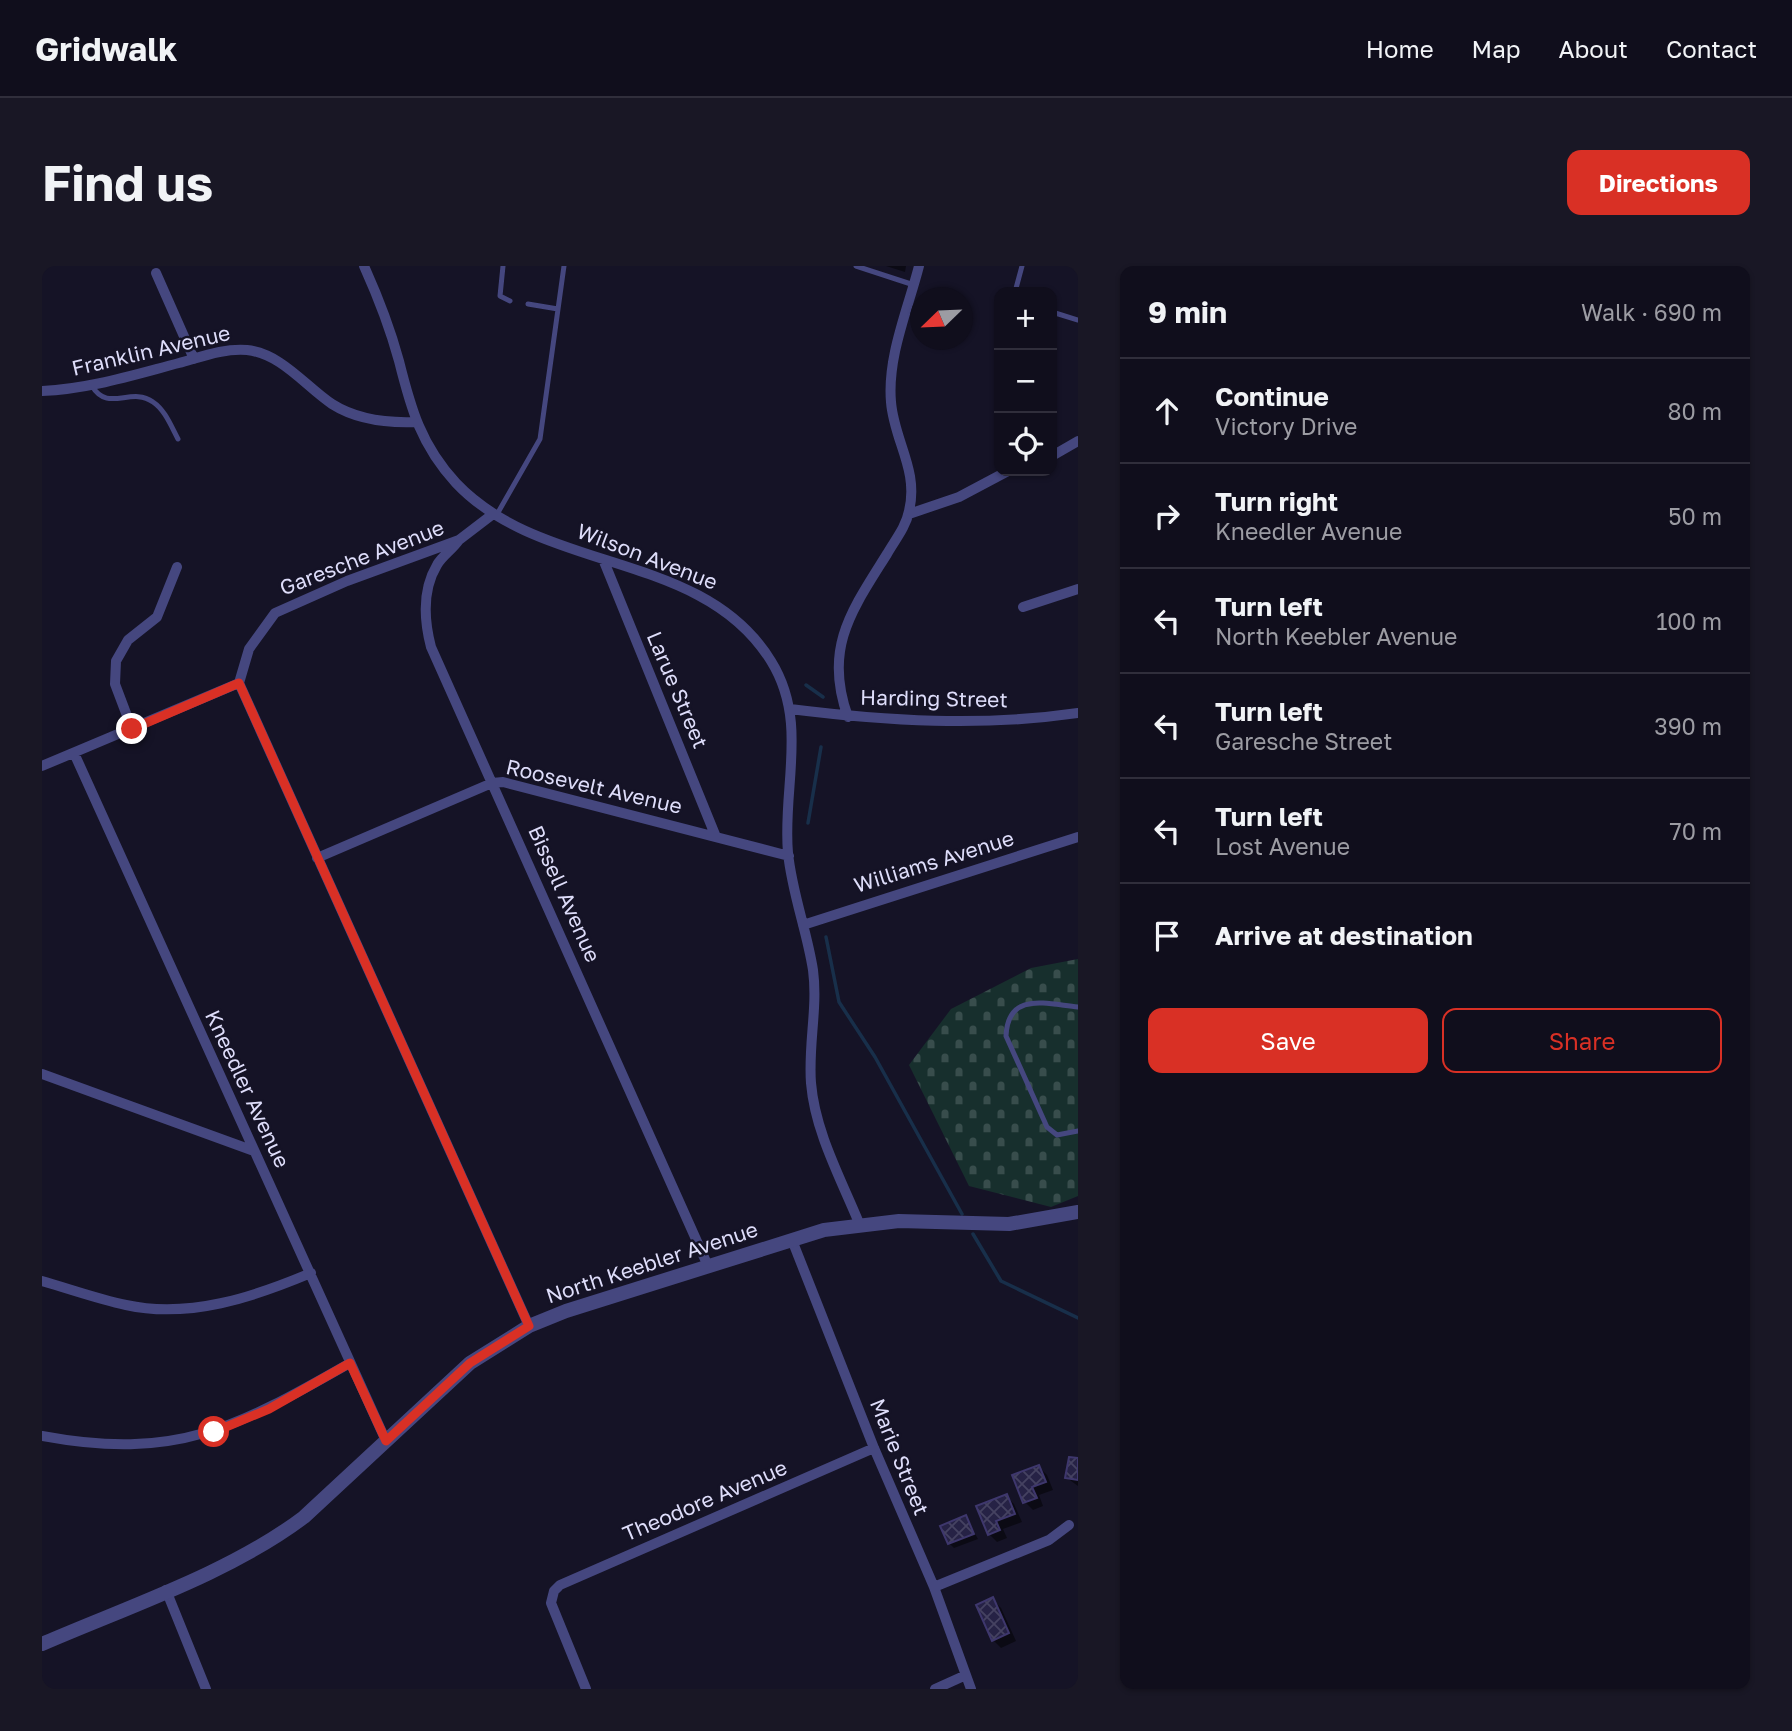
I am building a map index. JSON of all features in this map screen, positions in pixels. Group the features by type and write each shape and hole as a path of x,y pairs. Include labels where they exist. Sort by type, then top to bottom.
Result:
{"street":[{"name":"Wilson Avenue","path":"364,266 386,321 415,422 428,446 456,483 495,515 525,533 700,594 729,612 760,643 773,664 790,709 793,757 787,818 789,856 815,995 811,1057 814,1102 859,1223"},
{"path":"848,717 838,683 839,647 843,630 909,514 912,491 910,466 890,400 900,333 919,266"},
{"path":"156,272 194,359"},
{"name":"Franklin Avenue","path":"42,391 92,386 232,350 264,354 278,361 334,405 376,421 415,422"},
{"path":"1057,453 1078,441"},
{"path":"909,514 959,497 999,476"},
{"name":"Garesche Avenue","path":"239,683 249,649 275,612 347,581 459,540 495,515"},
{"name":"Bissell Avenue","path":"459,540 437,565 430,583 425,615 431,647 708,1266"},
{"name":"Larue Street","path":"603,559 716,837"},
{"path":"132,729 115,684 116,661 128,640 157,617 177,567"},
{"path":"1023,607 1078,589"},
{"path":"42,766 239,683 529,1326"},
{"name":"Harding Street","path":"790,709 848,717 954,722 1078,713"},
{"name":"Kneedler Avenue","path":"74,753 386,1441"},
{"name":"Roosevelt Avenue","path":"317,858 492,783 503,782 789,856"},
{"name":"Williams Avenue","path":"803,925 1078,837"},
{"path":"42,1074 254,1151"},
{"name":"North Keebler Avenue","path":"42,1644 248,1553 280,1535 304,1517 470,1363 529,1326 566,1311 708,1266 859,1223 899,1221 1009,1224 1078,1212"},
{"name":"Marie Street","path":"792,1240 874,1448 934,1587 971,1689"},
{"path":"42,1281 128,1306 189,1308 241,1299 311,1273"},
{"path":"42,1436 113,1445 184,1439 243,1421 350,1363"},
{"name":"Theodore Avenue","path":"586,1689 554,1610 554,1591 560,1585 874,1448"},
{"path":"934,1587 1049,1540 1069,1525"},
{"path":"166,1590 206,1689"},
{"path":"935,1689 966,1675"}],"lane":[{"path":"503,266 500,296 510,301"},
{"path":"495,515 540,439 564,266"},
{"path":"856,266 914,285"},
{"path":"1016,287 1022,266"},
{"path":"528,304 558,309"},
{"path":"1057,314 1078,320"},
{"path":"92,386 100,397 105,399 133,397 150,400 161,410 178,439"},
{"path":"1078,1007 1025,1003 1013,1010 1007,1021 1006,1036 1047,1127 1057,1135 1078,1131"}],"green space":[{"path":"1078,959 1078,1196 1051,1207 969,1186 909,1065 951,1009 1031,968"}],"building":[{"path":"1069,1457 1078,1458 1078,1480 1065,1478"},
{"path":"1039,1465 1046,1482 1032,1487 1037,1498 1023,1503 1012,1475"},
{"path":"1007,1494 1015,1514 996,1521 1000,1530 988,1535 976,1506"},
{"path":"966,1515 974,1534 948,1544 940,1526"},
{"path":"993,1597 1009,1633 992,1641 976,1605"}],"waterway":[{"path":"806,685 823,697"},
{"path":"808,823 821,747"},
{"path":"826,937 839,1002 875,1057 962,1214"},
{"path":"973,1234 1001,1281 1078,1318"}],"route":[{"path":"132,729 239,683 529,1326 470,1363 386,1441 350,1363 269,1409 214,1432"}]}
